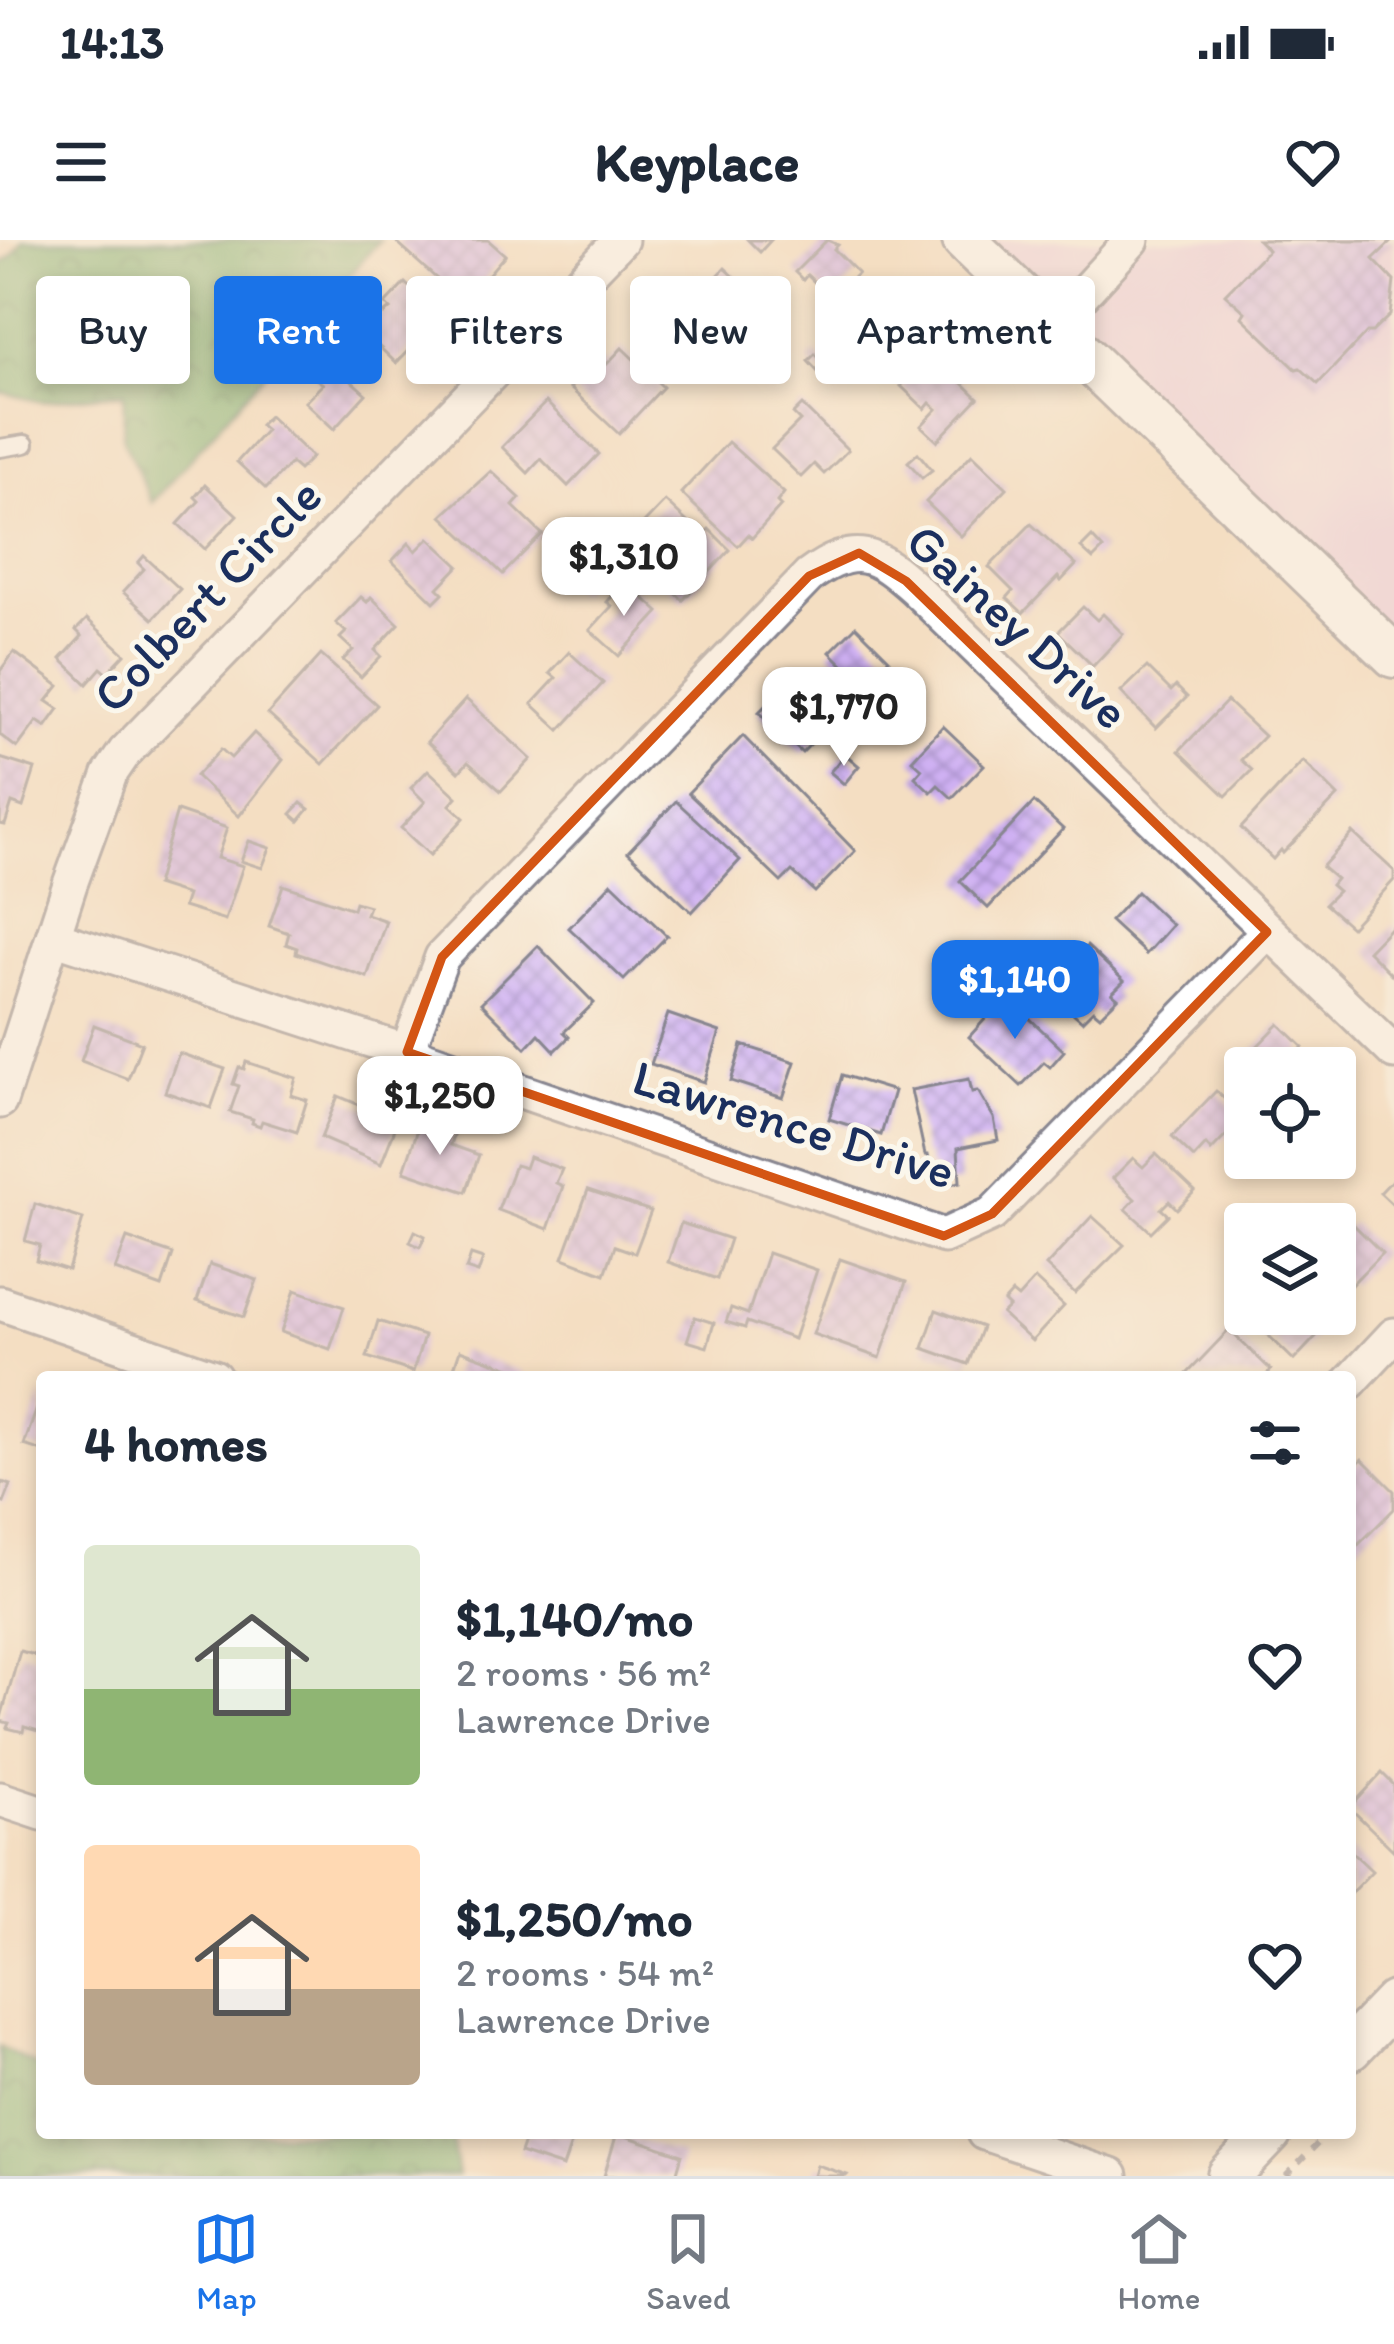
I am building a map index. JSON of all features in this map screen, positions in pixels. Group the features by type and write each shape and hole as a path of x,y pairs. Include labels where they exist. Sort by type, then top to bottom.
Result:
{"street":[{"name":"Colbert Circle","path":"0,1102 110,774 125,752 621,240"},
{"path":"1095,280 1132,240"},
{"path":"969,242 1003,276"},
{"path":"1095,366 1384,640"},
{"name":"Gainey Drive","path":"407,1052 442,957 808,576 839,556 859,553 882,561 906,580 1394,1052"},
{"name":"Lawrence Drive","path":"52,937 407,1052 944,1236 992,1214 1267,932"},
{"path":"0,1304 196,1371"},
{"path":"1356,1376 1394,1335"},
{"path":"0,1799 36,1812"},
{"path":"1356,2043 1394,2003"},
{"path":"1002,2139 1111,2176"},
{"path":"1229,2176 1264,2139"}],"lane":[{"path":"0,448 26,444"}],"path":[{"path":"1286,2176 1322,2139"}],"highlighted area":[{"path":"859,553 906,581 1267,932 992,1214 944,1236 407,1052 442,957 809,576"}],"shaded area":[{"path":"996,240 1394,240 1394,656 1095,366 1095,276 1002,276 981,256"}],"green space":[{"path":"23,240 380,240 349,276 214,276 214,384 255,384 152,503 123,439 124,392 42,402 0,392 0,264"},
{"path":"0,2046 36,2066 36,2139 452,2139 458,2176 0,2176"}],"building":[{"path":"488,240 505,255 487,276 434,276 397,243"},
{"path":"748,240 771,240 760,252"},
{"path":"827,240 838,245 834,249 858,273 815,276 815,283 795,272"},
{"path":"1258,240 1393,240 1373,259 1394,281 1390,315 1367,332 1318,384 1242,317 1245,312 1225,294 1268,250"},
{"path":"406,284 406,353 396,363 382,349 382,312 390,309 385,304"},
{"path":"622,348 630,356 630,384 663,387 619,434 570,388 606,384 607,364"},
{"path":"323,384 355,384 366,394 334,429 305,402"},
{"path":"964,384 978,398 937,441 921,426 937,409 930,403 925,409 901,386"},
{"path":"546,402 599,454 568,486 541,459 528,473 502,447"},
{"path":"802,405 848,450 824,474 814,464 801,477 772,449 800,421 793,414"},
{"path":"269,416 312,457 299,470 291,463 266,489 237,462 266,430 260,425"},
{"path":"728,442 784,493 777,502 781,506 752,538 748,535 738,546 681,493"},
{"path":"918,453 932,470 922,478 908,462"},
{"path":"972,454 1007,488 961,536 926,502"},
{"path":"491,471 520,498 513,506 542,534 503,574 442,516"},
{"path":"205,485 237,515 205,549 178,524 199,501 195,497"},
{"path":"665,501 702,536 709,529 730,550 683,600 624,544"},
{"path":"1031,524 1076,565 1023,613 1007,598 1013,591 989,567"},
{"path":"1092,537 1103,549 1093,559 1081,548"},
{"path":"429,538 459,566 438,588 443,593 434,602 392,561 409,543 416,551"},
{"path":"144,556 180,589 153,619 123,592 144,569 138,563"},
{"path":"575,573 586,583 577,593 566,583"},
{"path":"625,581 659,612 619,656 590,630 612,606 607,602"},
{"path":"361,597 367,602 371,597 399,624 375,650 381,656 361,677 343,660 353,650 340,638 346,632 336,623"},
{"path":"1083,607 1097,620 1103,614 1123,634 1093,666 1058,632"},
{"path":"87,619 125,654 107,673 101,668 87,684 61,659 82,636 76,630"},
{"path":"856,626 889,659 873,674 882,682 859,705 831,677 843,665 830,652"},
{"path":"14,652 59,686 47,701 59,709 46,727 37,721 17,748 0,735 0,671"},
{"path":"569,652 603,683 560,730 532,704 556,678 550,673"},
{"path":"321,655 377,705 323,764 268,714"},
{"path":"1147,667 1171,691 1176,686 1187,697 1156,728 1121,692"},
{"path":"789,682 831,723 802,753 759,712"},
{"path":"466,699 531,759 501,791 468,762 459,772 427,742"},
{"path":"1227,701 1264,736 1241,760 1252,770 1226,796 1179,751"},
{"path":"943,726 984,765 952,798 938,785 931,792 915,777 922,769 912,760"},
{"path":"254,733 283,760 239,816 196,776 221,749 231,758"},
{"path":"743,736 855,851 815,892 792,871 781,882 688,793"},
{"path":"845,754 859,766 844,784 830,772"},
{"path":"0,758 35,769 23,807 12,803 5,825 0,824"},
{"path":"1303,761 1338,796 1273,859 1241,828"},
{"path":"428,770 457,797 450,805 464,818 430,855 401,828 425,802 411,788"},
{"path":"676,801 740,860 692,912 628,852"},
{"path":"1034,802 1063,829 988,908 960,881"},
{"path":"301,803 309,809 299,821 291,814"},
{"path":"177,811 227,828 217,858 243,866 225,920 183,907 187,895 156,885"},
{"path":"1353,833 1394,871 1394,880 1351,927 1325,904 1338,891 1331,885 1336,879 1322,867"},
{"path":"249,841 270,848 262,868 241,861"},
{"path":"612,883 667,936 624,980 569,928"},
{"path":"283,885 353,909 355,902 369,906 366,914 386,921 367,977 296,953 297,948 286,944 289,933 269,926"},
{"path":"1137,892 1172,925 1146,954 1110,921"},
{"path":"1394,924 1394,977 1368,951"},
{"path":"538,946 594,1003 564,1032 569,1037 555,1051 539,1034 526,1048 481,1003"},
{"path":"1087,946 1124,981 1112,993 1118,998 1100,1016 1093,1010 1082,1021 1046,989"},
{"path":"1006,996 1064,1051 1050,1067 1044,1062 1021,1086 969,1037"},
{"path":"668,1014 720,1032 704,1082 651,1064"},
{"path":"1279,1024 1303,1047 1257,1047"},
{"path":"94,1025 142,1043 128,1079 81,1061"},
{"path":"742,1045 795,1062 783,1098 731,1081"},
{"path":"179,1053 225,1069 211,1108 165,1092"},
{"path":"246,1062 296,1078 291,1095 307,1100 297,1132 262,1121 260,1126 230,1112 239,1086 233,1084"},
{"path":"842,1075 894,1091 881,1135 829,1119"},
{"path":"969,1079 972,1092 978,1091 994,1118 998,1140 958,1148 960,1182 939,1186 935,1168 931,1169 925,1155 911,1090"},
{"path":"1216,1091 1224,1098 1224,1138 1211,1151 1206,1145 1194,1158 1172,1137"},
{"path":"338,1096 398,1121 381,1164 321,1138"},
{"path":"421,1120 455,1132 451,1145 479,1155 466,1192 404,1171"},
{"path":"1156,1154 1195,1191 1177,1209 1169,1201 1161,1209 1168,1215 1151,1232 1126,1209 1135,1199 1113,1178 1133,1158 1143,1167"},
{"path":"529,1157 562,1169 556,1183 563,1186 548,1229 498,1210 515,1165 525,1168"},
{"path":"1394,1178 1394,1206 1380,1193"},
{"path":"588,1190 651,1211 635,1253 615,1246 605,1274 563,1258"},
{"path":"35,1204 83,1219 68,1270 36,1260 40,1245 25,1241"},
{"path":"1092,1216 1124,1245 1075,1293 1046,1266"},
{"path":"681,1223 730,1239 717,1279 668,1262"},
{"path":"1356,1227 1382,1253 1356,1280"},
{"path":"415,1231 425,1236 420,1247 410,1242"},
{"path":"127,1238 173,1254 162,1287 115,1270"},
{"path":"768,1253 817,1270 794,1339 747,1322 745,1328 726,1322 731,1308 748,1314"},
{"path":"471,1255 483,1259 478,1273 466,1269"},
{"path":"840,1259 906,1282 880,1358 813,1334"},
{"path":"210,1264 257,1280 244,1317 197,1301"},
{"path":"1035,1279 1064,1306 1032,1341 1002,1314 1012,1293 1018,1298"},
{"path":"295,1290 344,1307 330,1349 281,1332"},
{"path":"936,1310 982,1327 968,1364 923,1348"},
{"path":"695,1317 714,1323 707,1347 687,1341"},
{"path":"378,1321 424,1336 413,1371 367,1357"},
{"path":"1224,1335 1234,1335 1270,1371 1190,1371"},
{"path":"1268,1335 1317,1335 1294,1360"},
{"path":"460,1350 519,1371 453,1371"},
{"path":"36,1411 36,1449 24,1445"},
{"path":"1362,1459 1394,1491 1394,1509 1358,1545 1356,1543 1356,1465"},
{"path":"2,1482 11,1485 4,1503 0,1501"},
{"path":"20,1651 36,1655 36,1730 7,1728 9,1723 0,1721"},
{"path":"1382,1773 1394,1785 1394,1851 1356,1814 1356,1801"},
{"path":"1356,1856 1372,1871 1356,1888"},
{"path":"525,2139 573,2139 563,2167 520,2153"},
{"path":"615,2139 635,2139 682,2155 676,2176 604,2176"},
{"path":"817,2165 847,2175 814,2176"}]}
